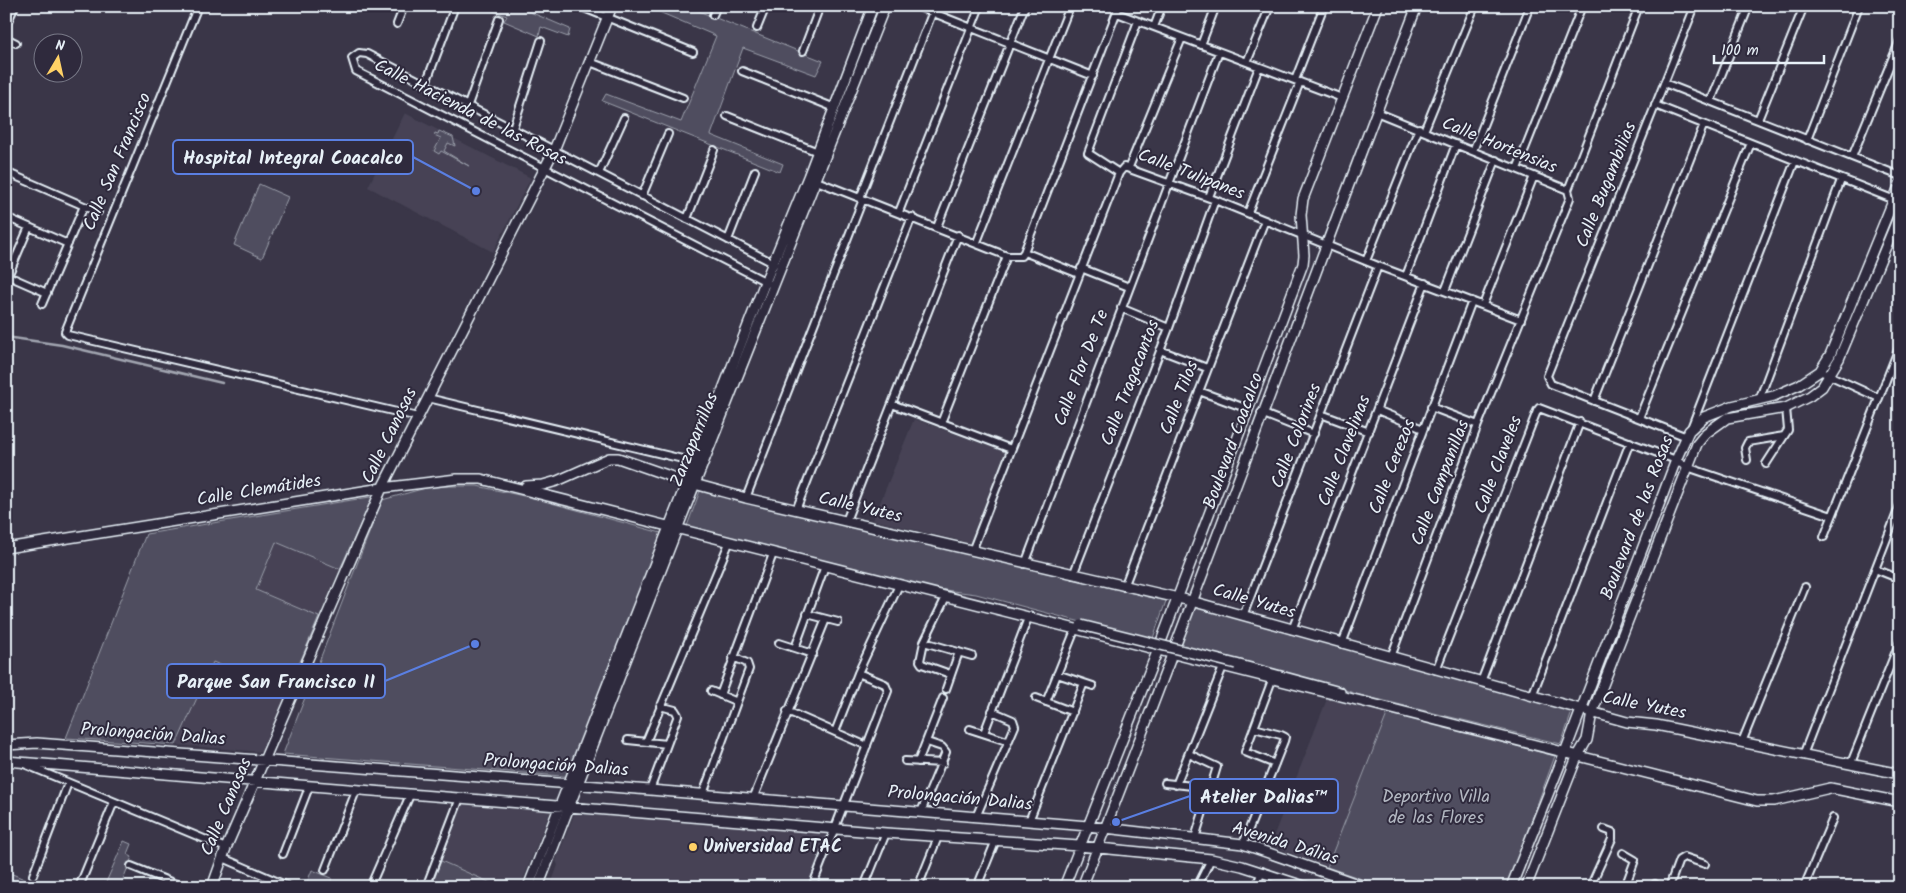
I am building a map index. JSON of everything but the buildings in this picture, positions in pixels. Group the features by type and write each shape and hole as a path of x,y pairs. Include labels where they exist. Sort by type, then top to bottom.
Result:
{"main road":[{"name":"Calle Canosas","path":"212,887 226,848 266,760 382,488 554,150 612,6"},
{"name":"Zarzaparrillas","path":"538,887 565,806 568,784 782,267 812,179 818,152 873,6"},
{"name":"Zarzaparrillas","path":"691,483 695,462 772,264 812,179 885,6"},
{"name":"Boulevard Coacalco","path":"1064,887 1158,651 1303,264 1304,255 1301,236 1303,198 1378,6"},
{"name":"Boulevard Coacalco","path":"1082,887 1173,655 1191,601 1417,6"},
{"name":"Boulevard de las Rosas","path":"1511,887 1676,460 1688,434 1704,417 1788,391 1820,371 1830,355 1897,201 1900,184"},
{"name":"Boulevard de las Rosas","path":"1526,887 1577,757 1587,740 1592,713 1697,444 1718,423 1737,415 1786,408 1810,396 1830,377 1900,213"},
{"name":"Calle Clemátides","path":"518,487 544,485 557,481 609,458 618,458 691,483"},
{"name":"Calle Clemátides","path":"6,548 382,488 458,479 481,479 518,487 673,528"},
{"name":"Calle Yutes","path":"691,483 796,510 1191,601 1627,722 1656,725 1803,755"},
{"name":"Zarzaparrillas","path":"528,887 565,806 578,784 673,528"},
{"path":"673,528 1028,618 1236,664 1330,688 1366,703"},
{"path":"949,598 1002,606 1173,655 1757,801 1774,802 1821,789 1840,789 1900,802"},
{"name":"Prolongación Dalias","path":"6,745 36,743 266,760 703,794 1088,826 1104,829"},
{"path":"1803,755 1900,774"},
{"path":"6,761 886,834 1098,848"},
{"name":"Avenida Dálias","path":"1104,829 1243,844 1366,887"},
{"name":"Avenida Dálias","path":"1098,848 1210,859 1262,871 1306,887"}],"street":[{"path":"6,25 14,6"},
{"name":"Calle San Francisco","path":"198,6 65,329 68,335 418,417"},
{"path":"398,24 404,6"},
{"path":"426,84 455,6"},
{"path":"579,6 693,52"},
{"path":"713,15 717,6"},
{"path":"757,28 766,6"},
{"path":"803,51 820,6"},
{"path":"916,6 934,10 971,28 1093,76"},
{"path":"899,212 980,6"},
{"path":"937,226 1025,6"},
{"path":"977,242 1070,6"},
{"path":"1154,27 1162,6"},
{"path":"1200,45 1216,6"},
{"path":"1248,62 1270,6"},
{"path":"1248,213 1324,6"},
{"path":"1366,261 1475,6"},
{"path":"1472,151 1530,6"},
{"path":"1517,169 1582,6"},
{"name":"Calle Hortensias","path":"1376,112 1422,129 1568,190 1639,6"},
{"path":"1655,105 1695,6"},
{"path":"1711,101 1749,6"},
{"path":"1758,120 1804,6"},
{"path":"1807,140 1860,6"},
{"path":"746,498 934,10"},
{"path":"812,179 937,226 1007,256 1021,256 1118,10 1138,21 1342,98"},
{"path":"468,105 499,19"},
{"path":"1119,173 1088,154 1138,21"},
{"path":"6,38 16,43"},
{"path":"1129,167 1182,38"},
{"path":"1852,158 1900,40"},
{"path":"513,128 541,41"},
{"name":"Calle Flor De Te","path":"1025,564 1219,52"},
{"name":"Calle Hacienda de las Rosas","path":"774,286 356,71 352,58 359,53 367,54 513,128 772,264 782,267"},
{"path":"590,62 683,98"},
{"name":"Calle Tragacantos","path":"1073,575 1160,350 1259,67"},
{"path":"742,71 834,108"},
{"path":"1664,83 1900,176"},
{"name":"Calle Bugambilias","path":"1688,434 1639,418 1551,384 1547,376 1655,105 1897,201"},
{"path":"727,116 818,152"},
{"path":"599,173 624,118"},
{"path":"1594,401 1704,124"},
{"path":"642,196 668,134"},
{"path":"1639,418 1751,143"},
{"path":"1406,276 1456,144"},
{"path":"687,219 714,150"},
{"path":"1445,291 1496,160"},
{"path":"1688,434 1795,161"},
{"name":"Calle Tulipanes","path":"972,551 1080,271 1119,173 1124,166 1521,320"},
{"path":"728,240 755,171"},
{"path":"6,172 98,212"},
{"path":"1483,305 1534,176"},
{"path":"1758,400 1841,180"},
{"name":"Calle Campanillas","path":"1391,657 1478,425 1570,198 1568,190"},
{"path":"42,304 84,206"},
{"path":"6,217 68,244"},
{"path":"796,510 912,217"},
{"name":"Calle Tilos","path":"1124,587 1265,220"},
{"path":"29,227 7,275 46,293"},
{"path":"846,521 958,235"},
{"path":"1024,252 1129,287"},
{"path":"941,424 1007,256"},
{"name":"Calle Colorines","path":"1243,616 1378,266"},
{"name":"Calle Clavelinas","path":"1292,630 1426,283"},
{"name":"Calle Cerezos","path":"1342,644 1472,301"},
{"path":"1121,308 1168,328"},
{"path":"1824,537 1900,345"},
{"path":"1160,350 1207,368"},
{"path":"1820,371 1879,398"},
{"path":"1199,391 1248,409"},
{"path":"428,398 695,462"},
{"path":"892,404 941,424 1011,448"},
{"path":"1431,406 1478,425"},
{"name":"Calle Claveles","path":"1436,670 1536,410 1544,408 1676,460 1687,467 1832,516"},
{"path":"1766,464 1789,426 1786,408"},
{"path":"1377,410 1423,429"},
{"path":"1262,413 1314,434"},
{"path":"1322,414 1369,432"},
{"path":"1481,682 1580,422"},
{"path":"1747,460 1745,448 1748,442 1784,436"},
{"path":"1532,696 1630,442"},
{"path":"1803,755 1900,504"},
{"path":"646,742 729,542"},
{"path":"720,695 773,554"},
{"path":"795,648 825,566"},
{"path":"1874,569 1900,579"},
{"path":"835,732 858,673 899,585"},
{"path":"1742,742 1805,587"},
{"path":"949,598 924,642 920,657 922,664 950,674"},
{"path":"807,614 838,622"},
{"path":"984,733 1028,618"},
{"path":"753,799 787,711 813,654 826,619"},
{"path":"1046,702 1078,628"},
{"path":"1851,763 1900,640"},
{"path":"924,642 972,656"},
{"path":"779,643 813,654"},
{"path":"946,689 959,652"},
{"path":"703,794 749,665 733,657"},
{"path":"1176,784 1222,667"},
{"path":"812,887 888,687 858,673"},
{"path":"1057,674 1093,686"},
{"path":"1272,680 1246,752 1275,764"},
{"path":"1029,821 1084,683"},
{"path":"711,691 735,701"},
{"path":"918,762 942,698"},
{"path":"1036,698 1073,712"},
{"path":"650,790 678,712 660,706"},
{"path":"787,711 867,746"},
{"path":"976,817 1015,723 992,711"},
{"path":"1243,844 1284,737 1254,728"},
{"path":"970,729 1007,741"},
{"path":"628,740 667,744"},
{"path":"921,812 944,763 946,749 927,742"},
{"path":"1189,754 1217,767 1195,838"},
{"path":"905,761 944,763"},
{"path":"20,763 226,848"},
{"path":"1165,782 1211,788"},
{"path":"33,875 68,783"},
{"path":"283,854 310,787"},
{"path":"325,870 356,791"},
{"path":"370,887 410,795"},
{"path":"426,887 460,798"},
{"path":"79,887 114,802"},
{"path":"1804,887 1833,818"},
{"path":"1590,887 1612,839 1612,832 1604,829"},
{"path":"864,887 886,834"},
{"path":"918,887 938,837"},
{"path":"979,886 996,840"},
{"path":"1623,853 1635,860 1625,887"},
{"path":"1669,887 1679,860 1684,857 1705,864"},
{"path":"223,858 290,887"},
{"path":"1197,887 1210,859"},
{"path":"131,866 182,887"},
{"path":"1256,887 1262,871"}],"shaded area":[{"path":"405,113 531,178 493,252 368,187"},
{"path":"914,419 1005,452 970,543 873,520"},
{"path":"276,542 340,569 319,617 256,590"},
{"path":"213,662 287,693 262,752 176,745"},
{"path":"1327,699 1388,712 1327,867 1270,845"},
{"path":"463,803 551,810 520,887 500,887 441,861"},
{"name":"Universidad ETAC","path":"575,812 743,827 829,832 807,887 550,887 558,865 556,861"}],"green space":[{"path":"479,6 516,6 570,29 568,37 541,27 539,36 504,21 507,16"},
{"path":"645,6 686,6 823,61 816,75 743,48 711,135 783,164 780,172 602,101 606,94 681,122 716,36"},
{"path":"439,131 453,137 455,146 448,143 444,151 469,166 441,151 439,154 434,151 441,138 434,135 435,133 438,134"},
{"path":"259,184 288,197 262,258 234,245"},
{"path":"433,486 477,486 533,498 665,534 574,777 283,754 382,500"},
{"path":"700,491 1166,601 1152,641 976,594 937,589 687,526"},
{"path":"370,497 372,499 340,569 276,542 256,590 319,617 287,693 213,662 176,745 66,738 146,534"},
{"path":"1195,607 1572,712 1561,744 1356,694 1337,687 1180,648"},
{"name":"Deportivo Villa de las Flores","path":"1388,712 1555,756 1507,887 1385,887 1327,867"},
{"path":"124,841 131,844 127,854 132,857 120,887 104,887"},
{"path":"441,861 500,887 431,887"},
{"path":"312,870 332,878 329,887 305,887"},
{"path":"10,873 43,887 6,887"}],"waterway":[{"path":"6,337 62,345 222,383"}],"place":[{"name":"Hospital Integral Coacalco","path":"476,191"},
{"name":"Parque San Francisco II","path":"475,644"},
{"name":"Atelier Dalias™","path":"1116,822"},
{"name":"Universidad ETAC","path":"693,847"}]}
